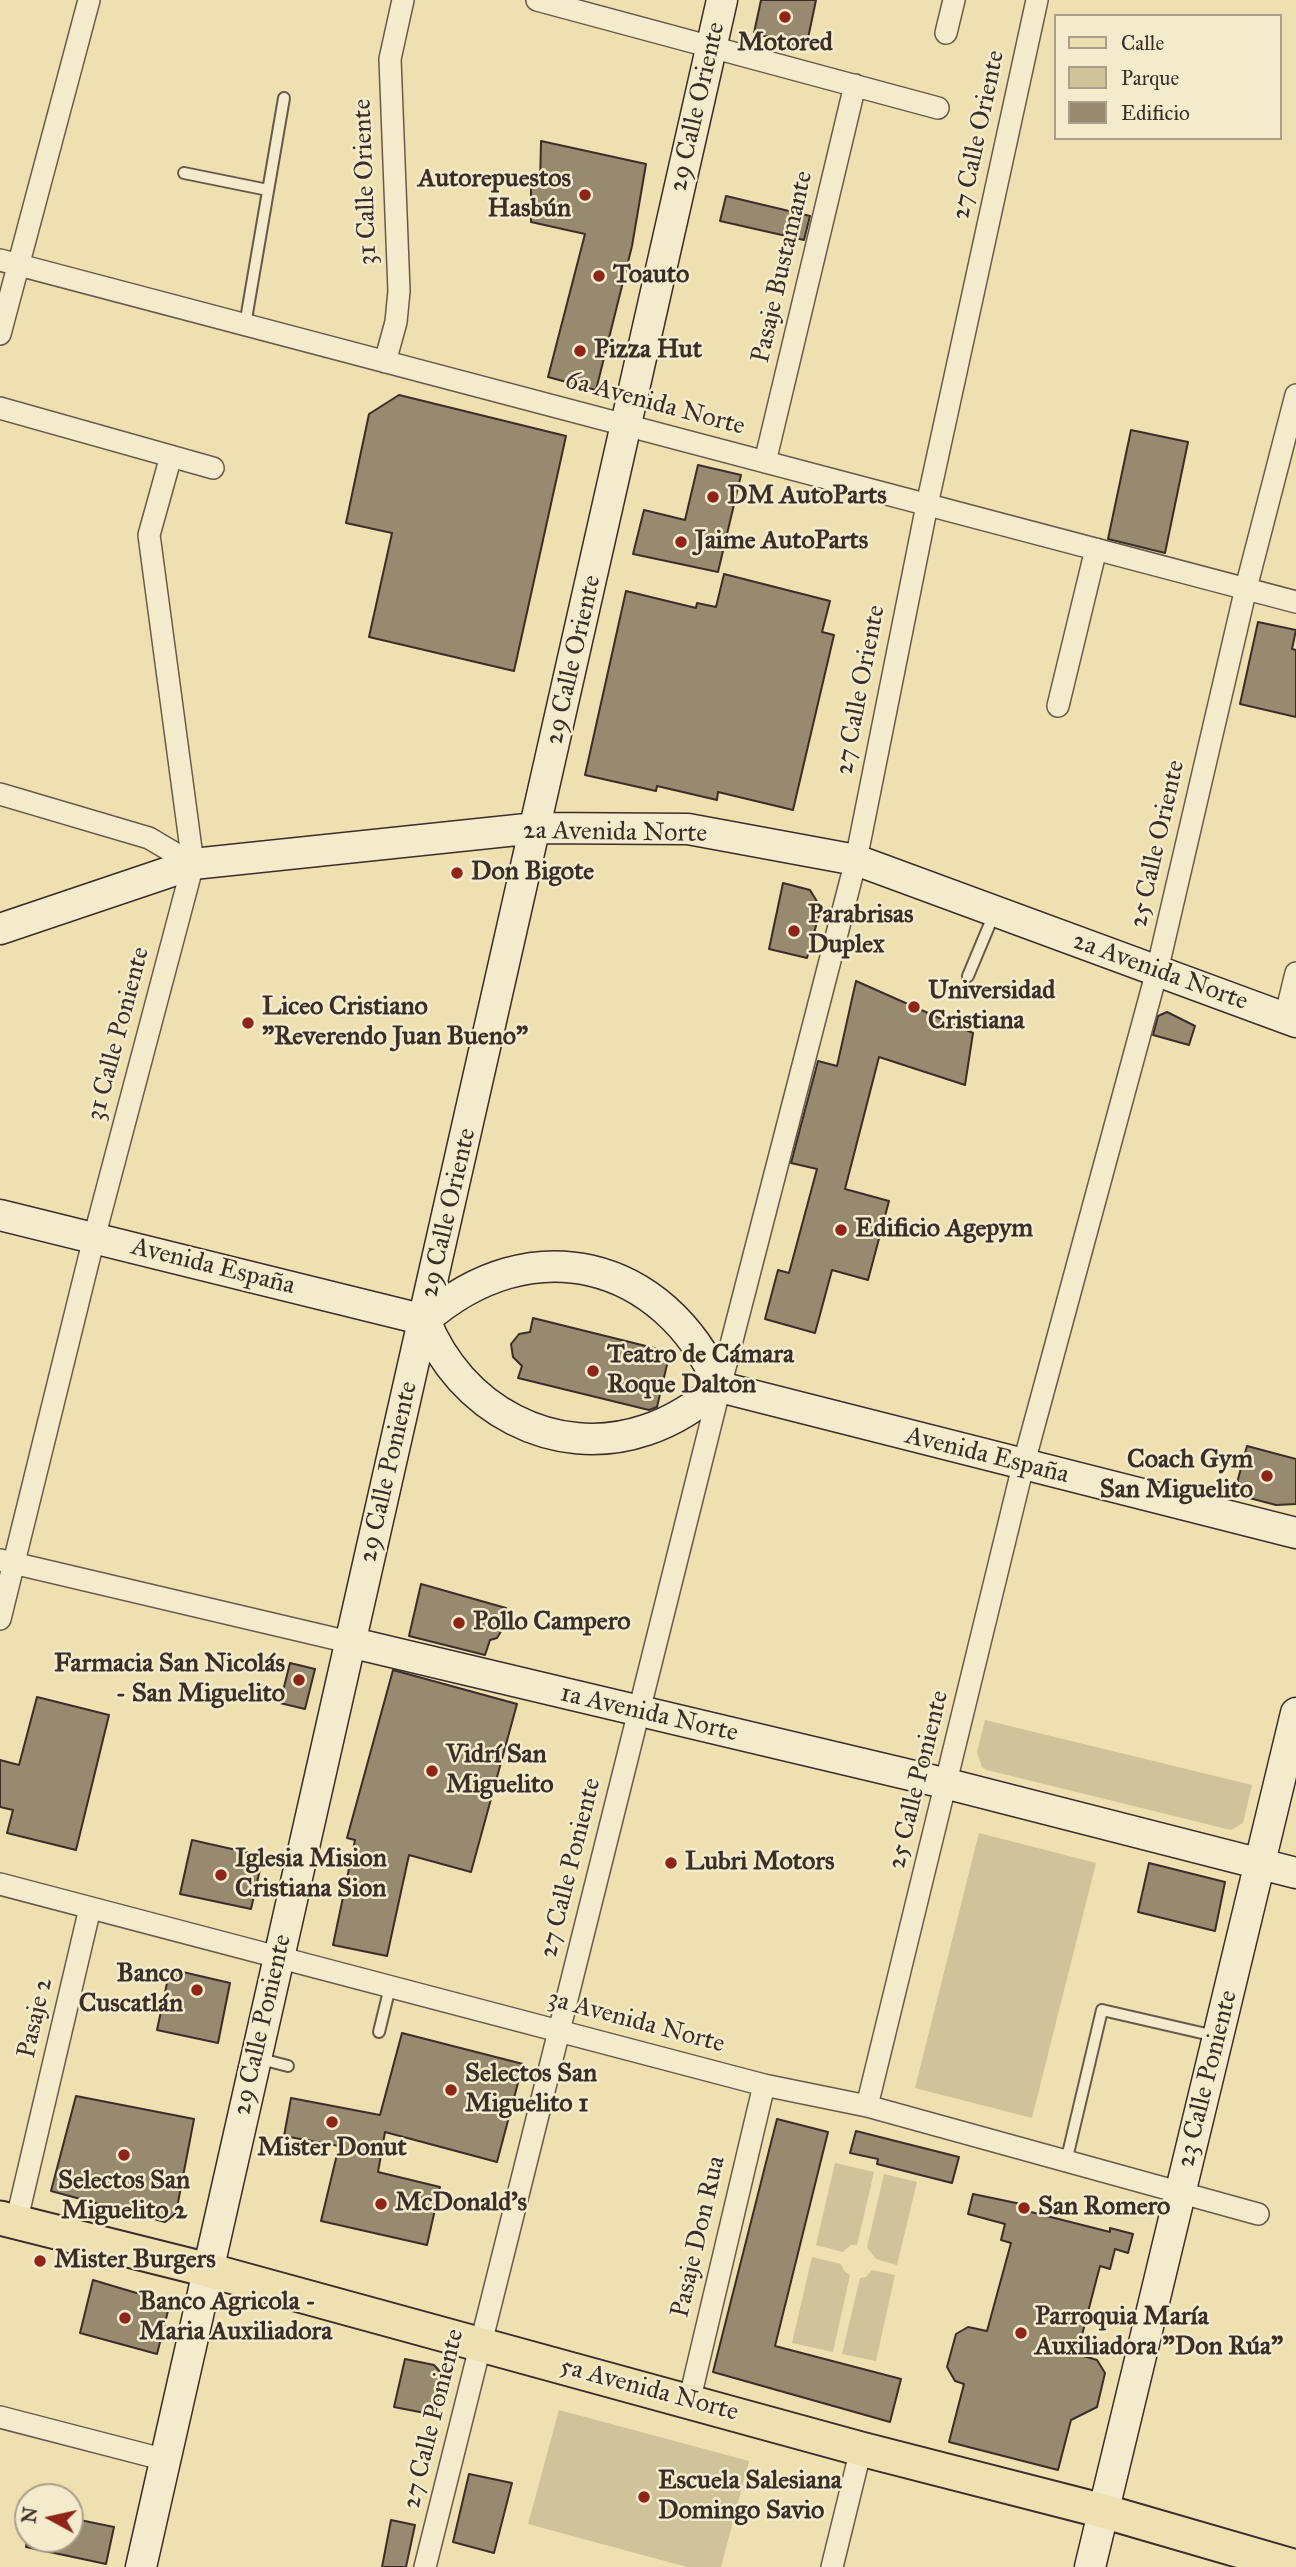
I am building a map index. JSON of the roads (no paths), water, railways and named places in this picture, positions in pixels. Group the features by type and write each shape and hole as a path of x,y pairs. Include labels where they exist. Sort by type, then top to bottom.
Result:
{"main road":[{"name":"5a Avenida Norte","path":"8,2220 208,2270 861,2449 1103,2511 1296,2567"}],"street":[{"path":"0,334 9,263 89,0"},
{"name":"31 Calle Oriente","path":"386,362 396,323 399,291 390,59 403,0"},
{"path":"537,0 938,107"},
{"name":"29 Calle Oriente","path":"425,1320 722,0"},
{"path":"946,33 954,0"},
{"name":"27 Calle Oriente","path":"720,1387 856,860 927,505 1037,0"},
{"name":"Pasaje Bustamante","path":"765,462 855,85"},
{"name":"6a Avenida Norte","path":"9,263 1296,602"},
{"name":"25 Calle Oriente","path":"1023,1466 1157,971 1246,588 1296,395"},
{"path":"0,408 213,468"},
{"name":"31 Calle Poniente","path":"0,1619 7,1562 194,863 149,535 171,456"},
{"path":"1058,706 1096,549"},
{"path":"0,794 149,838 194,863"},
{"name":"2a Avenida Norte","path":"0,929 194,863 537,828 688,829 856,860 1290,1020"},
{"path":"1290,1020 1296,973"},
{"name":"Avenida España","path":"0,1216 425,1320"},
{"path":"578,1268 630,1285 665,1308 694,1338 720,1387 671,1420 645,1431 618,1437 564,1437 512,1420 477,1397 449,1367 425,1320 446,1302 495,1276 522,1269 578,1268"},
{"name":"29 Calle Poniente","path":"141,2567 349,1642 425,1320"},
{"name":"Avenida España","path":"720,1387 1023,1466 1296,1533"},
{"name":"27 Calle Poniente","path":"425,2567 720,1387"},
{"name":"25 Calle Poniente","path":"867,2106 948,1784 1023,1466"},
{"name":"1a Avenida Norte","path":"7,1562 948,1784 1296,1873"},
{"name":"23 Calle Poniente","path":"1090,2567 1296,1713"},
{"name":"3a Avenida Norte","path":"0,1884 764,2085 867,2106 1258,2214"},
{"name":"Pasaje 2","path":"8,2220 90,1908"},
{"name":"Pasaje Don Rua","path":"689,2402 764,2085"},
{"path":"0,2417 166,2460"},
{"path":"832,2567 861,2449"}],"lane":[{"path":"245,325 284,98"},
{"path":"184,173 268,190"},
{"path":"968,975 995,911"},
{"path":"379,2032 390,1987"},
{"path":"1066,2162 1102,2010 1218,2037"},
{"path":"256,2058 288,2066"}],"place":[{"name":"Motored","path":"785,17"},
{"name":"Autorepuestos Hasbún","path":"585,195"},
{"name":"Toauto","path":"599,276"},
{"name":"Pizza Hut","path":"580,351"},
{"name":"DM AutoParts","path":"713,497"},
{"name":"Jaime AutoParts","path":"681,542"},
{"name":"Don Bigote","path":"457,873"},
{"name":"Parabrisas Duplex","path":"794,931"},
{"name":"Universidad Cristiana","path":"914,1007"},
{"name":"Liceo Cristiano \"Reverendo Juan Bueno\"","path":"248,1023"},
{"name":"Edificio Agepym","path":"841,1230"},
{"name":"Teatro de Cámara Roque Dalton","path":"593,1371"},
{"name":"Coach Gym San Miguelito","path":"1267,1476"},
{"name":"Pollo Campero","path":"459,1623"},
{"name":"Farmacia San Nicolás - San Miguelito","path":"299,1680"},
{"name":"Vidrí San Miguelito","path":"432,1771"},
{"name":"Lubri Motors","path":"671,1863"},
{"name":"Iglesia Mision Cristiana Sion","path":"221,1875"},
{"name":"Banco Cuscatlán","path":"197,1990"},
{"name":"Selectos San Miguelito 1","path":"451,2090"},
{"name":"Mister Donut","path":"332,2122"},
{"name":"Selectos San Miguelito 2","path":"124,2155"},
{"name":"McDonald's","path":"381,2204"},
{"name":"San Romero","path":"1024,2208"},
{"name":"Mister Burgers","path":"40,2261"},
{"name":"Banco Agricola - Maria Auxiliadora","path":"125,2318"},
{"name":"Parroquia María Auxiliadora \"Don Rúa\"","path":"1021,2333"},
{"name":"Escuela Salesiana Domingo Savio","path":"644,2497"}]}
